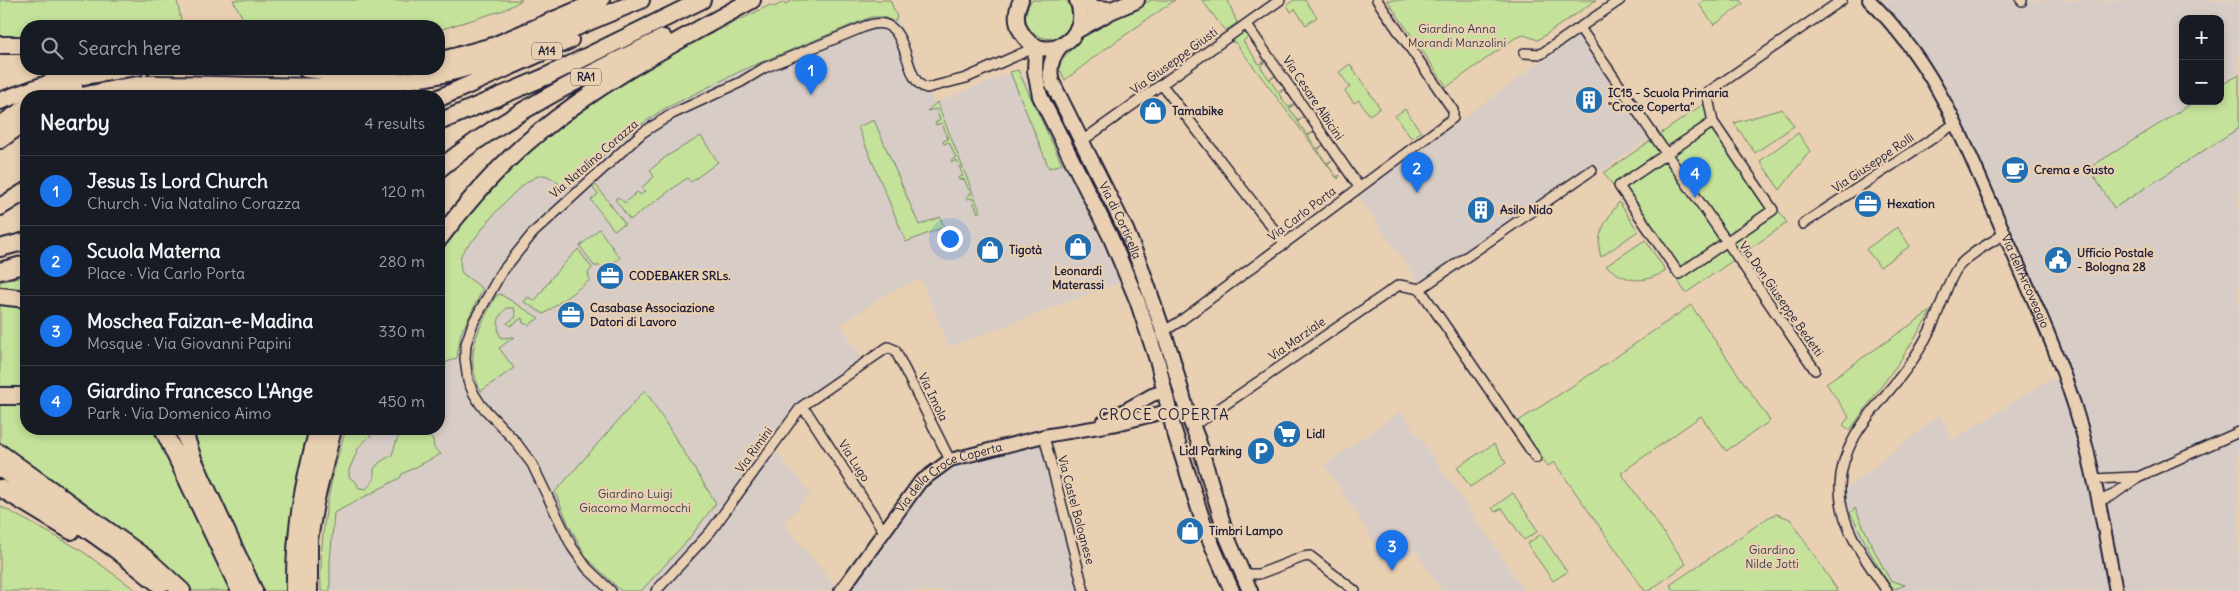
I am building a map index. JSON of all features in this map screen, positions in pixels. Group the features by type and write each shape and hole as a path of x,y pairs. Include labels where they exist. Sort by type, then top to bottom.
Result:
{"highway":[{"path":"493,46 581,0"},
{"path":"445,59 493,46 601,0"},
{"path":"445,73 493,59 641,0"},
{"name":"A14","path":"445,95 653,0"},
{"name":"A14","path":"445,120 498,98 702,0"},
{"name":"RA1","path":"445,164 487,133 528,107 614,62 742,0"},
{"path":"445,232 495,172 555,119 616,76 752,0"},
{"path":"1078,0 1094,9 1112,10"},
{"path":"1078,29 1112,10 1136,0"},
{"path":"0,45 20,45"},
{"path":"31,90 50,83 95,77 133,75 215,84 338,87 369,85 436,75"},
{"path":"97,90 133,75"},
{"path":"64,90 95,77"},
{"path":"0,101 20,94"},
{"path":"445,124 498,98"},
{"path":"0,125 20,112"},
{"path":"0,140 20,125"},
{"path":"0,208 20,195"},
{"path":"0,248 20,243"},
{"path":"0,271 20,266"},
{"path":"0,296 20,298"},
{"path":"0,396 20,396"},
{"path":"166,435 240,591"},
{"path":"185,435 196,465 254,591"},
{"path":"295,591 298,516 304,482 316,435"},
{"path":"309,591 310,540 315,503 332,435"},
{"path":"0,453 146,558 182,591"},
{"path":"0,468 116,550 167,591"},
{"path":"0,488 100,550 153,591"}],"main road":[{"path":"1078,0 1081,17 1078,29"},
{"path":"1017,2 1019,29 1023,35 1036,47 1048,49 1061,45"},
{"name":"Via di Corticella","path":"1078,29 1071,39 1061,45 1053,57 1050,76 1126,230 1164,331 1184,404 1227,537 1250,591"},
{"name":"Via di Corticella","path":"1036,47 1035,70 1040,96 1123,265 1155,352 1170,415 1206,531 1232,591"},
{"path":"1165,391 1178,394 1184,404"},
{"path":"1170,415 1191,423"}],"street":[{"name":"Via Giuseppe Giusti","path":"1082,141 1280,0"},
{"name":"Via Carlo Porta","path":"1164,331 1285,244 1450,121 1454,116 1452,110 1377,0"},
{"path":"1524,53 1541,54 1620,0"},
{"path":"1713,122 1619,186 1679,274 1773,210 1713,122 1707,93 1842,0"},
{"name":"Via dell'Arcoveggio","path":"1869,0 1914,50 1956,122 2066,382 2080,424 2094,479 2116,591"},
{"name":"Via Natalino Corazza","path":"611,591 577,555 568,540 536,469 515,441 481,405 468,381 465,359 468,337 473,322 501,273 542,222 642,133 678,110 741,82 773,64 866,26 884,24 896,33 918,83 924,88 966,78 1036,47"},
{"name":"Via Cesare Albicini","path":"1246,24 1359,187"},
{"name":"Via Don Giuseppe Bedetti","path":"1580,28 1815,370"},
{"path":"1162,85 1285,244"},
{"name":"Via Giuseppe Rolli","path":"1803,224 1956,122"},
{"path":"1536,458 1420,289 1592,170"},
{"path":"1887,591 1857,547 1844,517 1840,484 1847,454 1859,430 1920,350 1955,272 1969,257 2004,234"},
{"name":"Via Marziale","path":"1191,423 1200,422 1208,417 1399,285 1420,289"},
{"name":"Via Rimini","path":"656,591 711,531 801,407 884,348 891,346"},
{"name":"Via Imola","path":"891,346 895,350 950,460"},
{"name":"Via della Croce Coperta","path":"1098,426 1152,395 1165,391"},
{"name":"Via Lugo","path":"801,407 809,415 883,530"},
{"name":"Via della Croce Coperta","path":"841,591 883,530 920,482 950,460 1044,436 1117,424 1160,413 1170,415"},
{"path":"2099,501 2113,495 2138,477 2239,432"},
{"name":"Via Castel Bolognese","path":"1044,436 1084,591"},
{"path":"2094,479 2138,477"},
{"path":"1243,577 1259,574 1310,556 1355,591"}],"shaded area":[{"path":"819,0 890,0 934,103 1020,69 1121,282 949,347 921,279 888,293 841,325 859,353 861,362 801,402 788,414 768,441 811,494 783,524 841,591 330,591 330,562 336,506 354,435 445,435 445,264 498,200"},
{"path":"1875,0 2239,0 2239,591 1887,591 1860,551 1840,494 1940,414 1952,440 2052,378 2071,384 1984,168 1921,48"},
{"path":"1579,33 1649,138 1601,172 1595,163 1588,167 1420,284 1358,196"},
{"path":"1401,411 1525,591 1442,591 1415,551 1391,567 1324,465"},
{"path":"1043,441 1084,591 844,591 909,499 949,464"}],"green space":[{"path":"0,0 177,0 181,20 20,20 20,38 0,38"},
{"path":"233,0 522,0 504,10 445,28 445,20 244,20"},
{"path":"794,0 890,0 897,17 894,22 883,17 871,17 747,68 662,110 621,139 567,189 544,175 526,183 497,211 461,255 462,273 483,289 461,333 457,358 445,364 445,240 455,226 524,152 597,98 662,58 770,5 774,7 784,2 785,4"},
{"path":"1032,0 1066,0 1072,16 1065,32 1057,37 1048,38 1038,36 1031,30 1026,22 1026,12"},
{"path":"1151,0 1175,0 1065,80 1061,71 1058,71 1060,65 1066,55 1086,33"},
{"path":"1202,0 1228,0 1237,23 1225,31"},
{"path":"1294,0 1305,0 1317,17 1306,25 1295,9 1291,12 1287,5"},
{"name":"Giardino Anna Morandi Manzolini","path":"1387,0 1596,0 1538,40 1524,35 1515,38 1447,87"},
{"path":"1704,0 1740,0 1743,4 1714,25 1699,4"},
{"path":"1242,33 1249,36 1243,41 1259,64 1265,62 1260,66 1269,79 1275,76 1270,80 1278,92 1284,89 1279,94 1288,107 1295,104 1289,108 1298,121 1303,117 1298,122 1307,135 1314,132 1308,136 1317,149 1323,145 1318,150 1326,163 1333,160 1327,164 1330,169 1235,42 1233,43 1233,39"},
{"path":"1350,64 1380,108 1369,115 1359,100 1354,103 1345,91 1350,87 1339,72"},
{"path":"1018,70 1062,164 1049,168 1010,72"},
{"path":"2239,74 2239,128 2114,208 2089,168 2190,105 2224,105 2224,83"},
{"path":"937,102 980,211 978,213 972,198 967,199 966,197 971,194 964,179 959,180 958,178 963,176 957,160 952,162 951,160 956,158 949,142 944,144 943,141 948,139 942,123 936,125 935,123 940,120 936,109 927,111"},
{"path":"1705,103 1787,223 1686,293 1604,173"},
{"path":"1405,109 1421,132 1411,138 1395,116"},
{"path":"1782,109 1794,126 1755,153 1734,123"},
{"path":"874,120 919,225 940,217 944,227 906,242 858,127"},
{"path":"1798,133 1810,151 1780,190 1760,161"},
{"path":"701,136 718,162 691,182 687,178 630,220 615,199 618,197 625,203 637,192 641,195 645,191 642,187 654,177 650,170 667,156"},
{"path":"596,185 625,224 614,230 591,200 598,194 593,188"},
{"path":"1619,202 1638,231 1601,257 1599,249 1600,234"},
{"path":"1897,227 1910,246 1880,267 1866,249"},
{"path":"599,229 620,258 605,269 600,266 594,266 580,246"},
{"path":"1645,240 1666,271 1650,278 1635,280 1621,276 1606,266"},
{"path":"578,249 592,268 588,273 590,280 544,314 524,302 528,297 535,301 552,277"},
{"path":"20,277 20,292 0,290 0,282"},
{"path":"500,294 539,318 529,325 523,323 522,318 510,326 507,323 516,317 514,308 507,308 504,311 498,322 501,338 514,337 499,348 514,368 481,391 475,378 473,366 475,342 484,319 496,296"},
{"path":"0,304 20,306 20,435 157,435 232,591 194,591 148,551 0,445"},
{"path":"1691,305 1770,421 1726,451 1701,416 1621,473 1686,564 1649,591 1645,591 1554,462 1548,466 1517,422 1606,364"},
{"path":"1932,310 1904,355 1850,430 1843,425 1849,417 1826,383"},
{"name":"Giardino Luigi Giacomo Marmocchi","path":"645,390 716,503 688,540 641,591 621,591 587,558 569,525 555,492"},
{"path":"192,435 311,435 291,591 261,591 196,449"},
{"path":"344,435 371,435 359,447 349,470 349,477 356,482 359,488 366,489 374,480 374,469 380,462 392,455 397,439 401,435 427,435 433,440 434,448 441,454 334,513 330,591 321,591 326,509"},
{"path":"1494,444 1506,463 1470,487 1457,467"},
{"path":"1513,493 1538,531 1524,540 1502,508 1495,512 1492,508"},
{"path":"0,506 79,549 137,591 0,591"},
{"path":"1855,508 1890,580 1905,585 1895,589 1882,574 1850,513"},
{"name":"Giardino Nilde Jotti","path":"1777,514 1790,519 1838,591 1674,591 1670,585 1769,517"},
{"path":"1541,534 1567,572 1553,581 1527,544"}],"tunnel":[{"path":"111,75 141,90"}],"place":[{"name":"Jesus Is Lord Church","path":"811,95"},
{"name":"IC15 - Scuola Primaria \"Croce Coperta\"","path":"1589,100"},
{"name":"Tamabike","path":"1153,111"},
{"name":"Crema e Gusto","path":"2015,170"},
{"name":"Scuola Materna","path":"1417,193"},
{"name":"Giardino Francesco L'Ange","path":"1695,198"},
{"name":"Hexation","path":"1868,204"},
{"name":"Asilo Nido","path":"1481,210"},
{"name":"Leonardi Materassi","path":"1078,247"},
{"name":"Tigotà","path":"990,250"},
{"name":"Ufficio Postale - Bologna 28","path":"2058,260"},
{"name":"CODEBAKER SRLs.","path":"610,276"},
{"name":"Casabase Associazione Datori di Lavoro","path":"571,315"},
{"name":"Lidl","path":"1287,434"},
{"name":"Lidl Parking","path":"1261,451"},
{"name":"Timbri Lampo","path":"1190,531"},
{"name":"Moschea Faizan-e-Madina","path":"1392,571"}],"district":[{"name":"CROCE COPERTA","path":"1164,415"}]}
